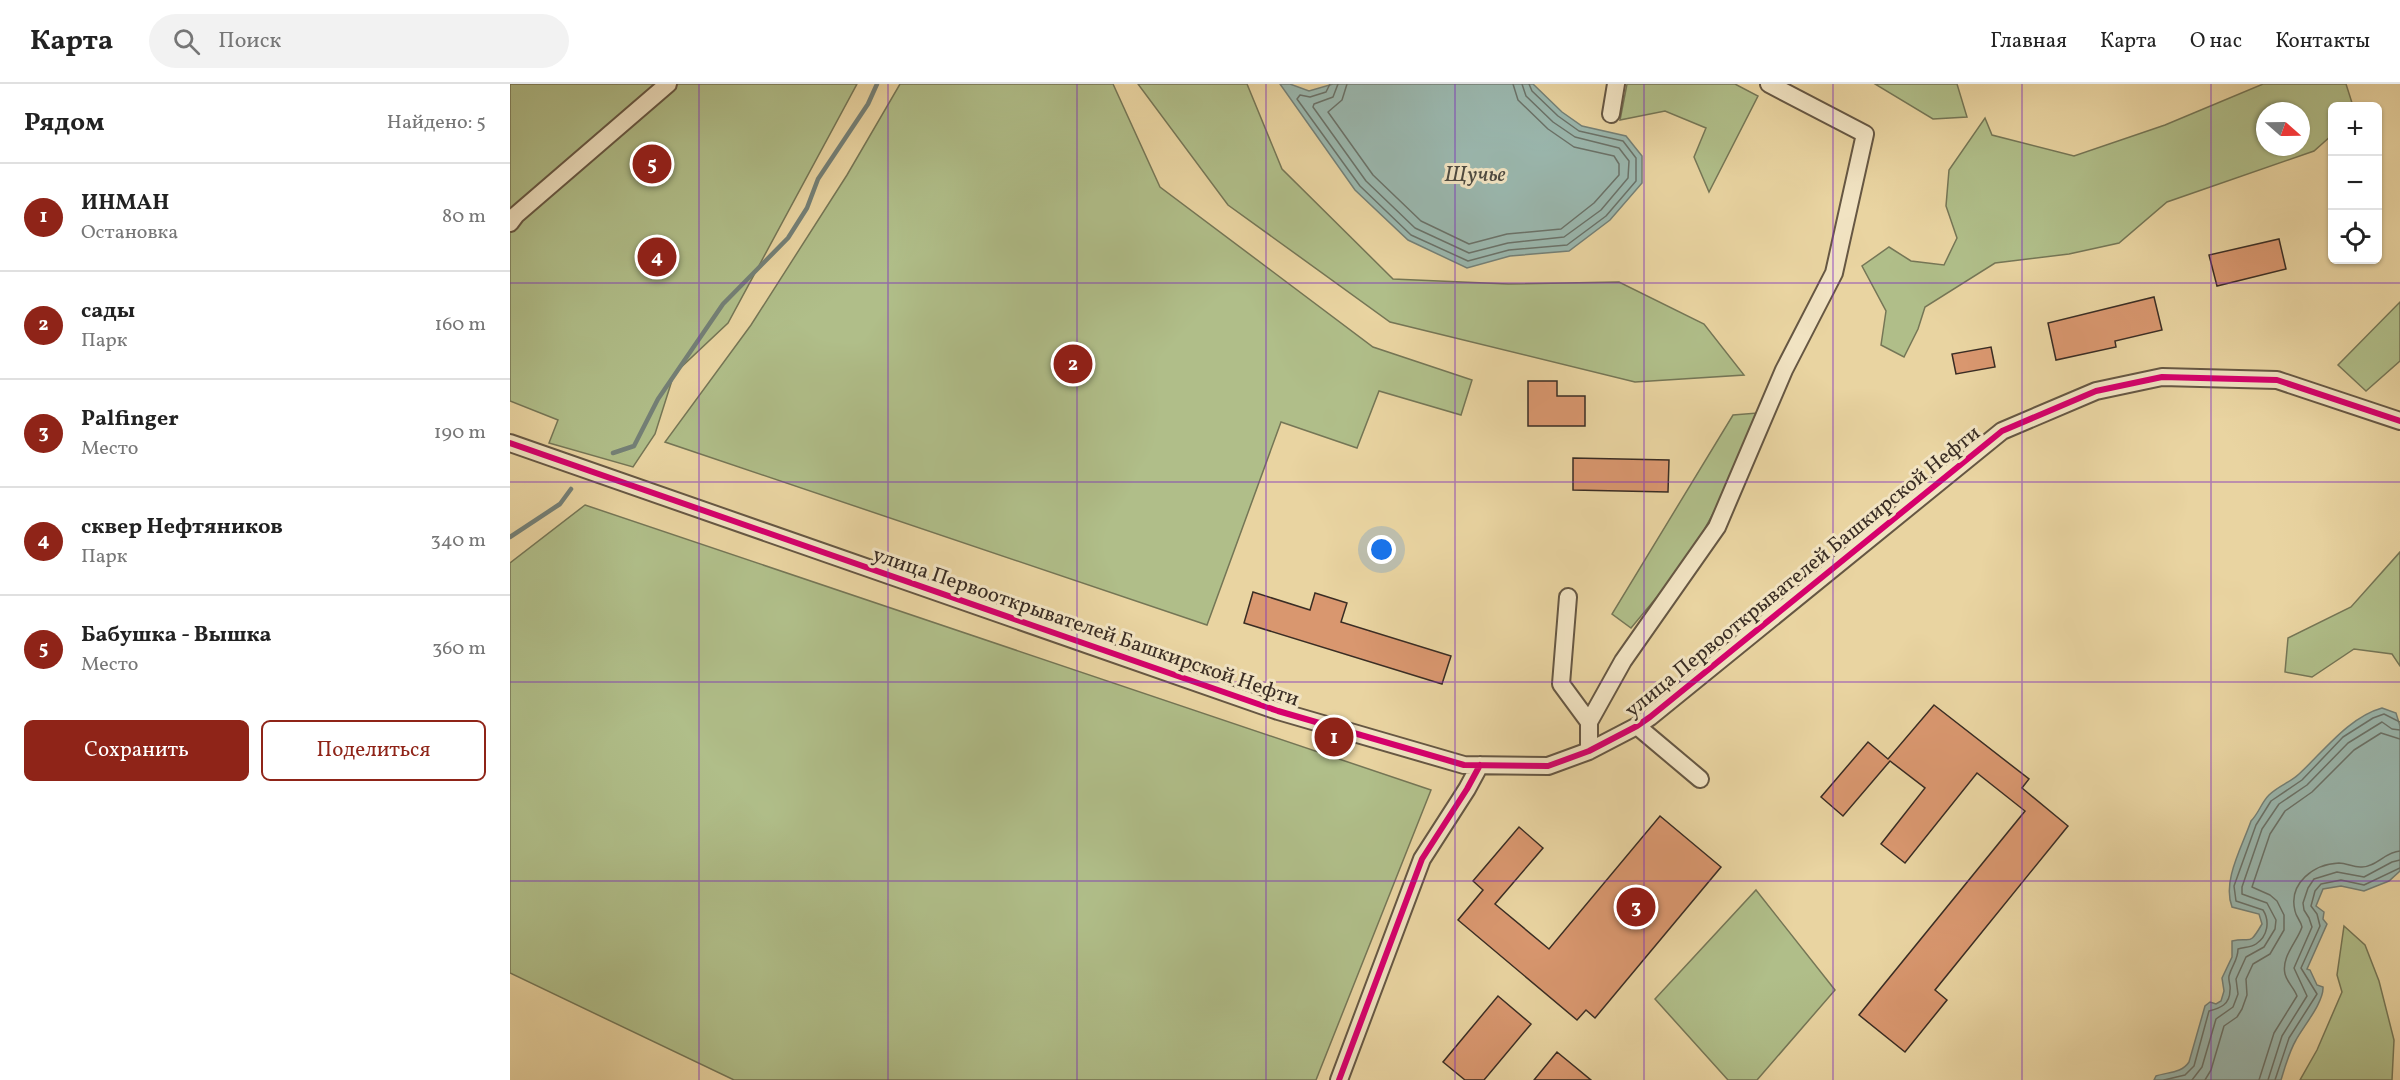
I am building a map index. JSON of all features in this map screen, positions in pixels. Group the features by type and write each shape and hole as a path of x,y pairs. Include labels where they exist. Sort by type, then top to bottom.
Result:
{"street":[{"path":"510,223 516,215 668,84"},
{"path":"1611,114 1616,84"},
{"path":"1589,751 1589,722 1623,661 1717,527 1784,370 1834,273 1865,134 1769,84"},
{"name":"улица Первооткрывателей Башкирской Нефти","path":"510,443 1278,711 1464,765 1548,766 1589,751 1637,726 2002,431 2096,391 2162,378 2277,380 2400,421"},
{"path":"1568,597 1561,684 1589,722"},
{"path":"1637,726 1700,779"},
{"path":"1339,1080 1422,859 1480,765"}],"green space":[{"path":"510,84 857,84 728,323 674,374 655,434 633,467 549,443 558,420 510,401"},
{"path":"900,84 1113,84 1160,187 1373,347 1472,380 1461,415 1379,391 1357,448 1281,422 1207,625 665,442 751,325 847,175"},
{"path":"1138,84 1247,84 1282,169 1393,279 1508,284 1619,282 1704,324 1744,375 1635,382 1390,322 1228,205"},
{"path":"1627,84 1735,84 1758,96 1709,192 1694,157 1706,128 1665,111 1620,120"},
{"path":"1875,84 1957,84 1967,117 1933,119"},
{"path":"2263,84 2346,84 2352,102 2328,102 2328,139 2310,152 2310,102 2256,102 2256,156 2300,156 2167,202 2119,243 2069,254 1995,263 1925,307 1918,329 1904,357 1881,345 1886,311 1862,266 1889,247 1911,261 1944,265 1957,238 1946,206 1949,170 1985,118 1992,135 2074,156 2165,125"},
{"path":"2400,302 2400,361 2366,391 2338,365"},
{"path":"1757,413 1721,499 1687,561 1631,628 1612,614 1733,415"},
{"path":"585,505 1431,790 1316,1080 734,1080 510,973 510,563"},
{"path":"2400,552 2400,666 2392,654 2354,649 2312,677 2285,672 2288,638 2351,607"},
{"path":"1756,890 1835,990 1757,1080 1728,1080 1655,999"},
{"path":"2344,926 2365,945 2379,981 2394,1040 2392,1080 2300,1080 2317,1050 2342,992 2337,975"}],"water":[{"name":"Щучье","path":"1280,84 1290,84 1309,91 1333,84 1533,84 1562,112 1582,126 1626,136 1642,156 1642,183 1610,220 1569,251 1510,256 1467,268 1408,240 1355,190"},
{"path":"2382,708 2396,713 2400,726 2400,871 2389,881 2364,891 2341,886 2323,889 2316,906 2324,912 2323,919 2327,924 2307,969 2310,970 2317,985 2323,987 2322,993 2317,1007 2294,1045 2281,1080 2154,1080 2156,1076 2179,1070 2189,1062 2205,1006 2210,1002 2216,1004 2221,1001 2224,991 2222,978 2232,957 2232,941 2252,939 2262,924 2259,914 2232,907 2230,897 2229,886 2234,864 2251,821 2269,795 2296,777 2337,736 2358,719"}],"building":[{"path":"2279,239 2286,269 2217,286 2209,255"},
{"path":"2154,297 2162,330 2115,341 2116,347 2056,360 2048,323"},
{"path":"1991,347 1995,367 1956,374 1952,354"},
{"path":"1528,381 1557,381 1557,396 1585,396 1585,426 1528,426"},
{"path":"1573,458 1669,460 1668,492 1573,490"},
{"path":"1253,592 1310,610 1315,593 1347,603 1341,622 1451,656 1442,684 1244,623"},
{"path":"1934,705 2029,779 2022,788 2068,826 1935,990 1947,1000 1905,1052 1859,1015 2025,811 1977,773 1905,863 1881,844 1925,788 1890,761 1843,816 1821,797 1868,742 1888,759"},
{"path":"1660,816 1721,867 1595,1018 1586,1010 1577,1020 1458,920 1483,890 1473,881 1519,827 1543,848 1495,904 1549,949"},
{"path":"1498,996 1531,1024 1484,1080 1465,1080 1443,1062"},
{"path":"1557,1052 1591,1080 1534,1080"}],"waterway":[{"path":"613,453 634,446 658,399 723,304 788,238 807,208 818,179 868,104 877,84"},
{"path":"510,537 560,504 571,489"}],"cycle path":[{"path":"510,443 1278,711 1464,765 1548,766 1589,751 1650,717 2002,431 2096,391 2162,377 2277,380 2400,421"},
{"path":"1339,1080 1422,859 1480,765"}],"place":[{"name":"Бабушка - Вышка","path":"652,164"},
{"name":"сквер Нефтяников","path":"657,257"},
{"name":"сады","path":"1073,364"},
{"name":"ИНМАН","path":"1334,737"},
{"name":"Palfinger","path":"1636,907"}]}
